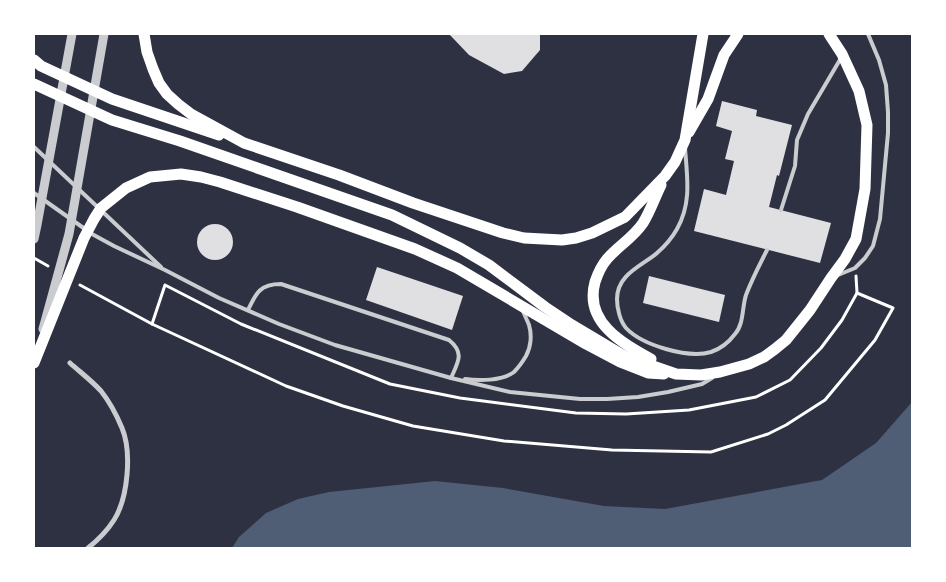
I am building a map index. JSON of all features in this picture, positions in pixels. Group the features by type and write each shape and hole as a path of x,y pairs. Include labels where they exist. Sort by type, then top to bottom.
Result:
{"main road":[{"path":"144,34 147,52 153,69 167,94 191,114 244,143"},
{"path":"685,140 703,34"},
{"path":"34,60 41,66 112,99 339,175 413,204 503,233 524,238 562,240 576,238 611,225 625,217 665,176 675,162 708,99 724,55 738,34"},
{"path":"820,34 842,55"},
{"path":"34,363 84,238 101,208 126,188 150,177 181,174 228,184 415,249 457,268 586,344 620,362 648,373 701,375 720,372 764,358 786,340 800,324 846,259 856,239 865,189 867,125 859,91 842,55 829,34"},
{"path":"34,84 112,120 180,141 392,215 460,248 489,265 545,307 624,356 676,374"},
{"path":"665,176 643,222 598,271 593,291 595,311 614,336 628,347 676,374"}],"street":[{"path":"34,239 72,34"},
{"path":"34,363 69,234 104,34"},
{"path":"70,363 100,391 122,428 127,448 127,473 124,497 115,519 102,536 88,548"}],"lane":[{"path":"831,278 855,268 865,258 873,246 880,219 888,133 888,112 886,85 879,60 868,34"},
{"path":"781,210 795,166 797,140 808,114 842,55"},
{"path":"685,140 688,195 682,216 678,228 670,239 657,253 630,272 617,291 617,306 626,327 638,337 653,345 669,350 697,355 712,352 726,344 737,333 746,295 767,250"},
{"path":"34,147 165,270"},
{"path":"34,193 92,234 220,298 279,324 336,345 451,378 510,392 580,399 607,399 638,397 702,384 720,372"},
{"path":"248,310 261,289 270,284 281,284 448,340 455,345 458,352 458,361 451,378"},
{"path":"451,378 479,381 489,380 514,372 522,364 528,353 531,340 529,326 520,304"}],"path":[{"path":"90,291 152,324 286,386 343,406 413,426 514,442 612,450 711,452 768,434 825,400 874,340 893,308 857,293"}],"water":[{"path":"912,402 912,548 232,548 239,537 266,513 298,499 329,492 435,481 503,488 604,506 665,509 822,480 876,443"}],"building":[{"path":"449,34 540,34 540,50 522,71 504,74 469,55"},
{"path":"722,101 757,110 756,116 792,125 769,207 831,223 820,263 694,231 704,189 726,195 734,161 725,159 732,131 716,126"},
{"path":"215,224 228,229 233,242 228,255 215,260 202,255 197,242 202,229"},
{"path":"377,267 463,296 452,330 366,300"},
{"path":"649,276 725,295 719,322 643,303"}]}
